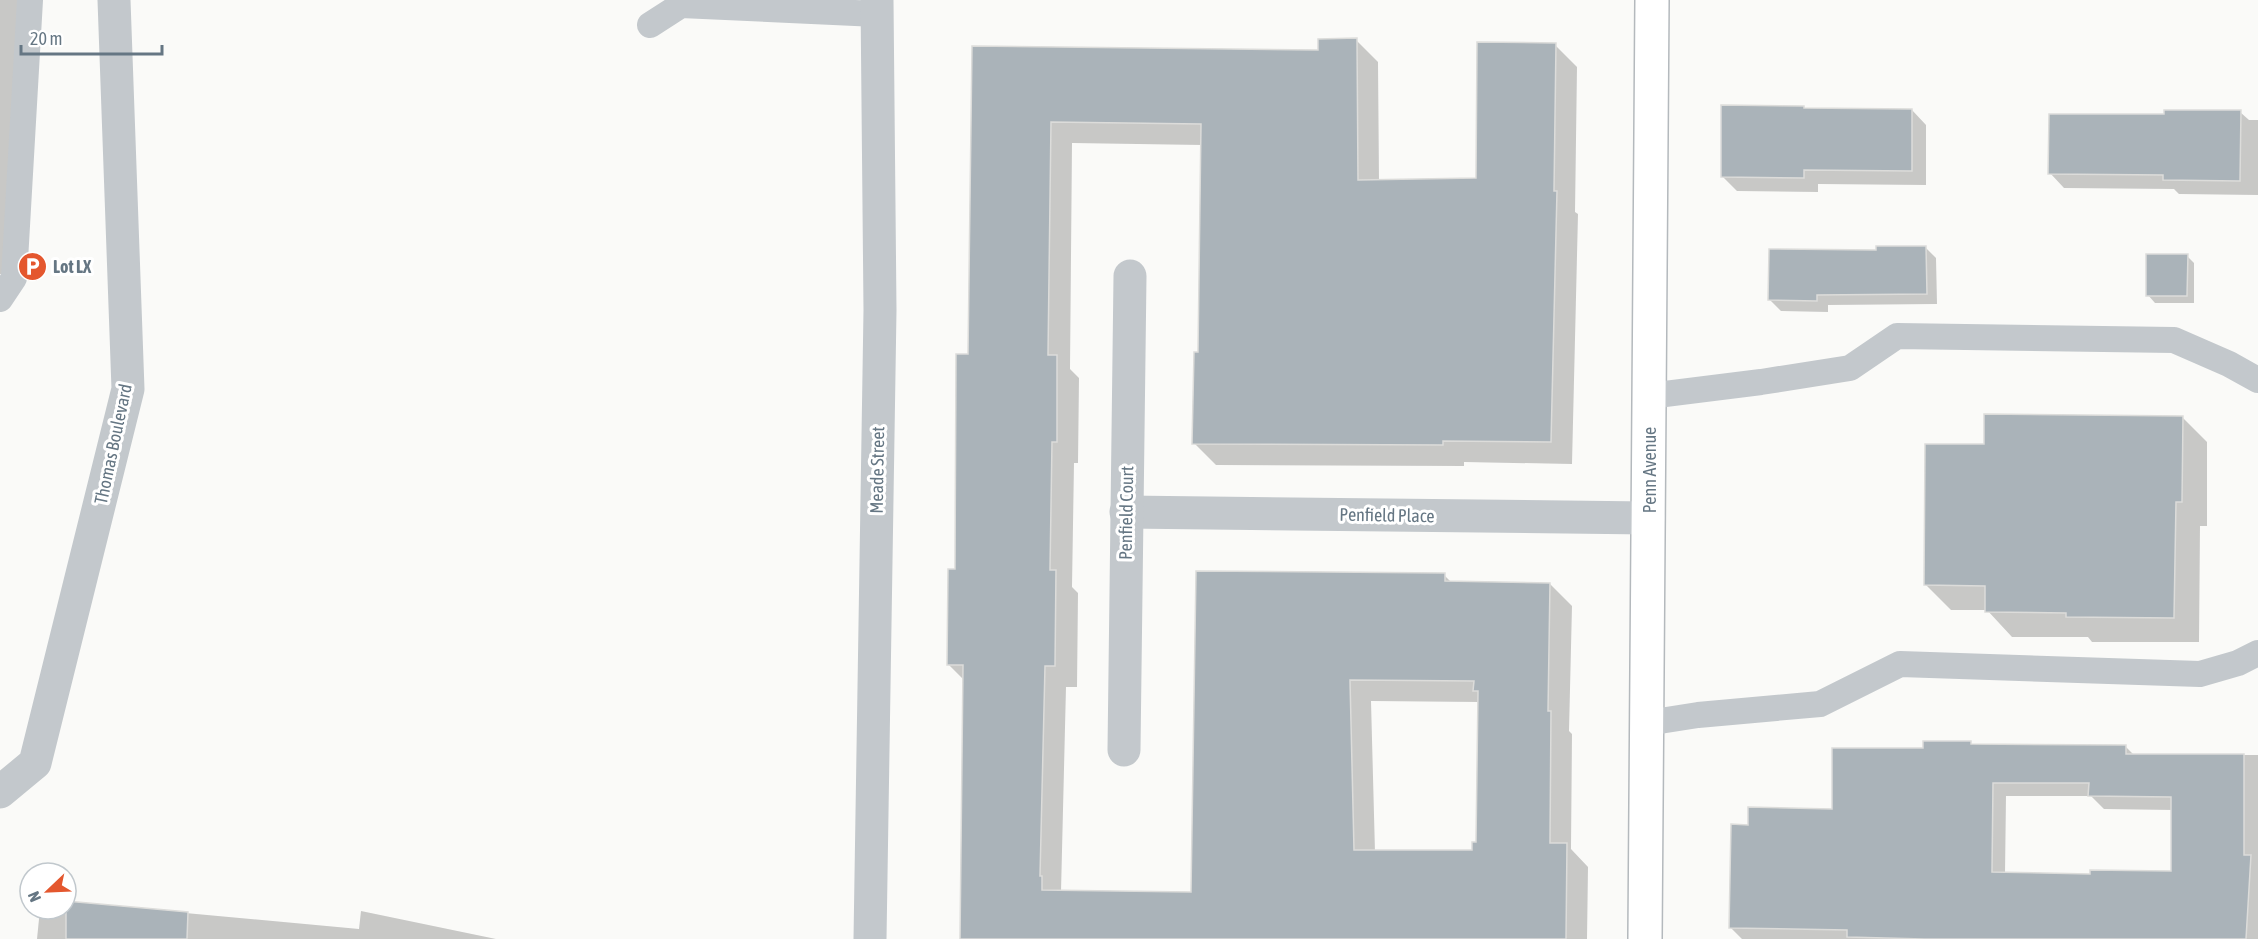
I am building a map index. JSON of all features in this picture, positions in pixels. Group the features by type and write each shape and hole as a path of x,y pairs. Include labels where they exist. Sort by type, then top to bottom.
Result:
{"highway":[{"name":"Penn Avenue","path":"1645,939 1652,0"}],"street":[{"name":"Thomas Boulevard","path":"0,792 35,764 128,388 114,0"},
{"name":"Meade Street","path":"870,939 880,310 878,7"},
{"name":"Penfield Court","path":"1124,750 1131,276"},
{"name":"Penfield Place","path":"1126,512 1648,518"}],"lane":[{"path":"0,299 14,278 30,0"},
{"path":"650,25 681,5 878,7"},
{"path":"1649,396 1850,368 1897,336 2174,340 2229,364 2258,380"},
{"path":"1647,723 1698,715 1820,704 1900,664 2200,674 2238,663 2258,653"}],"building":[{"path":"1357,38 1358,180 1476,178 1477,42 1556,43 1554,191 1557,191 1551,442 1443,441 1443,445 1192,444 1194,352 1198,352 1201,124 1051,122 1048,355 1057,355 1057,442 1052,442 1050,570 1056,570 1055,666 1045,666 1040,876 1042,876 1042,890 1191,892 1196,571 1445,573 1445,581 1550,583 1548,711 1551,711 1550,843 1567,843 1566,939 960,939 963,665 947,665 948,569 955,569 956,354 968,354 972,46 1318,50 1318,39","holes":["1350,680 1474,681 1473,691 1478,691 1476,842 1472,842 1472,850 1354,850"]},
{"path":"1721,105 1912,109 1912,171 1804,170 1804,178 1721,177"},
{"path":"2164,110 2241,110 2240,181 2163,180 2163,175 2048,174 2049,114 2164,114"},
{"path":"1876,246 1926,246 1927,294 1817,295 1817,301 1768,300 1769,249 1876,250"},
{"path":"2146,254 2188,254 2187,296 2146,296"},
{"path":"1984,414 2183,416 2182,502 2176,502 2174,618 2066,617 2066,613 1985,612 1985,586 1924,585 1925,444 1984,444"},
{"path":"1923,741 1971,741 1971,744 2126,745 2126,754 2244,754 2244,855 2251,855 2246,939 1924,939 1847,937 1847,930 1729,928 1731,824 1748,825 1748,807 1832,809 1832,748 1923,748","holes":["1993,783 2089,783 2088,796 2171,797 2171,871 2090,870 2090,874 1992,872"]},
{"path":"78,902 188,912 187,939 66,939 66,921 78,921"}],"place":[{"name":"Lot LX","path":"32,266"}]}
